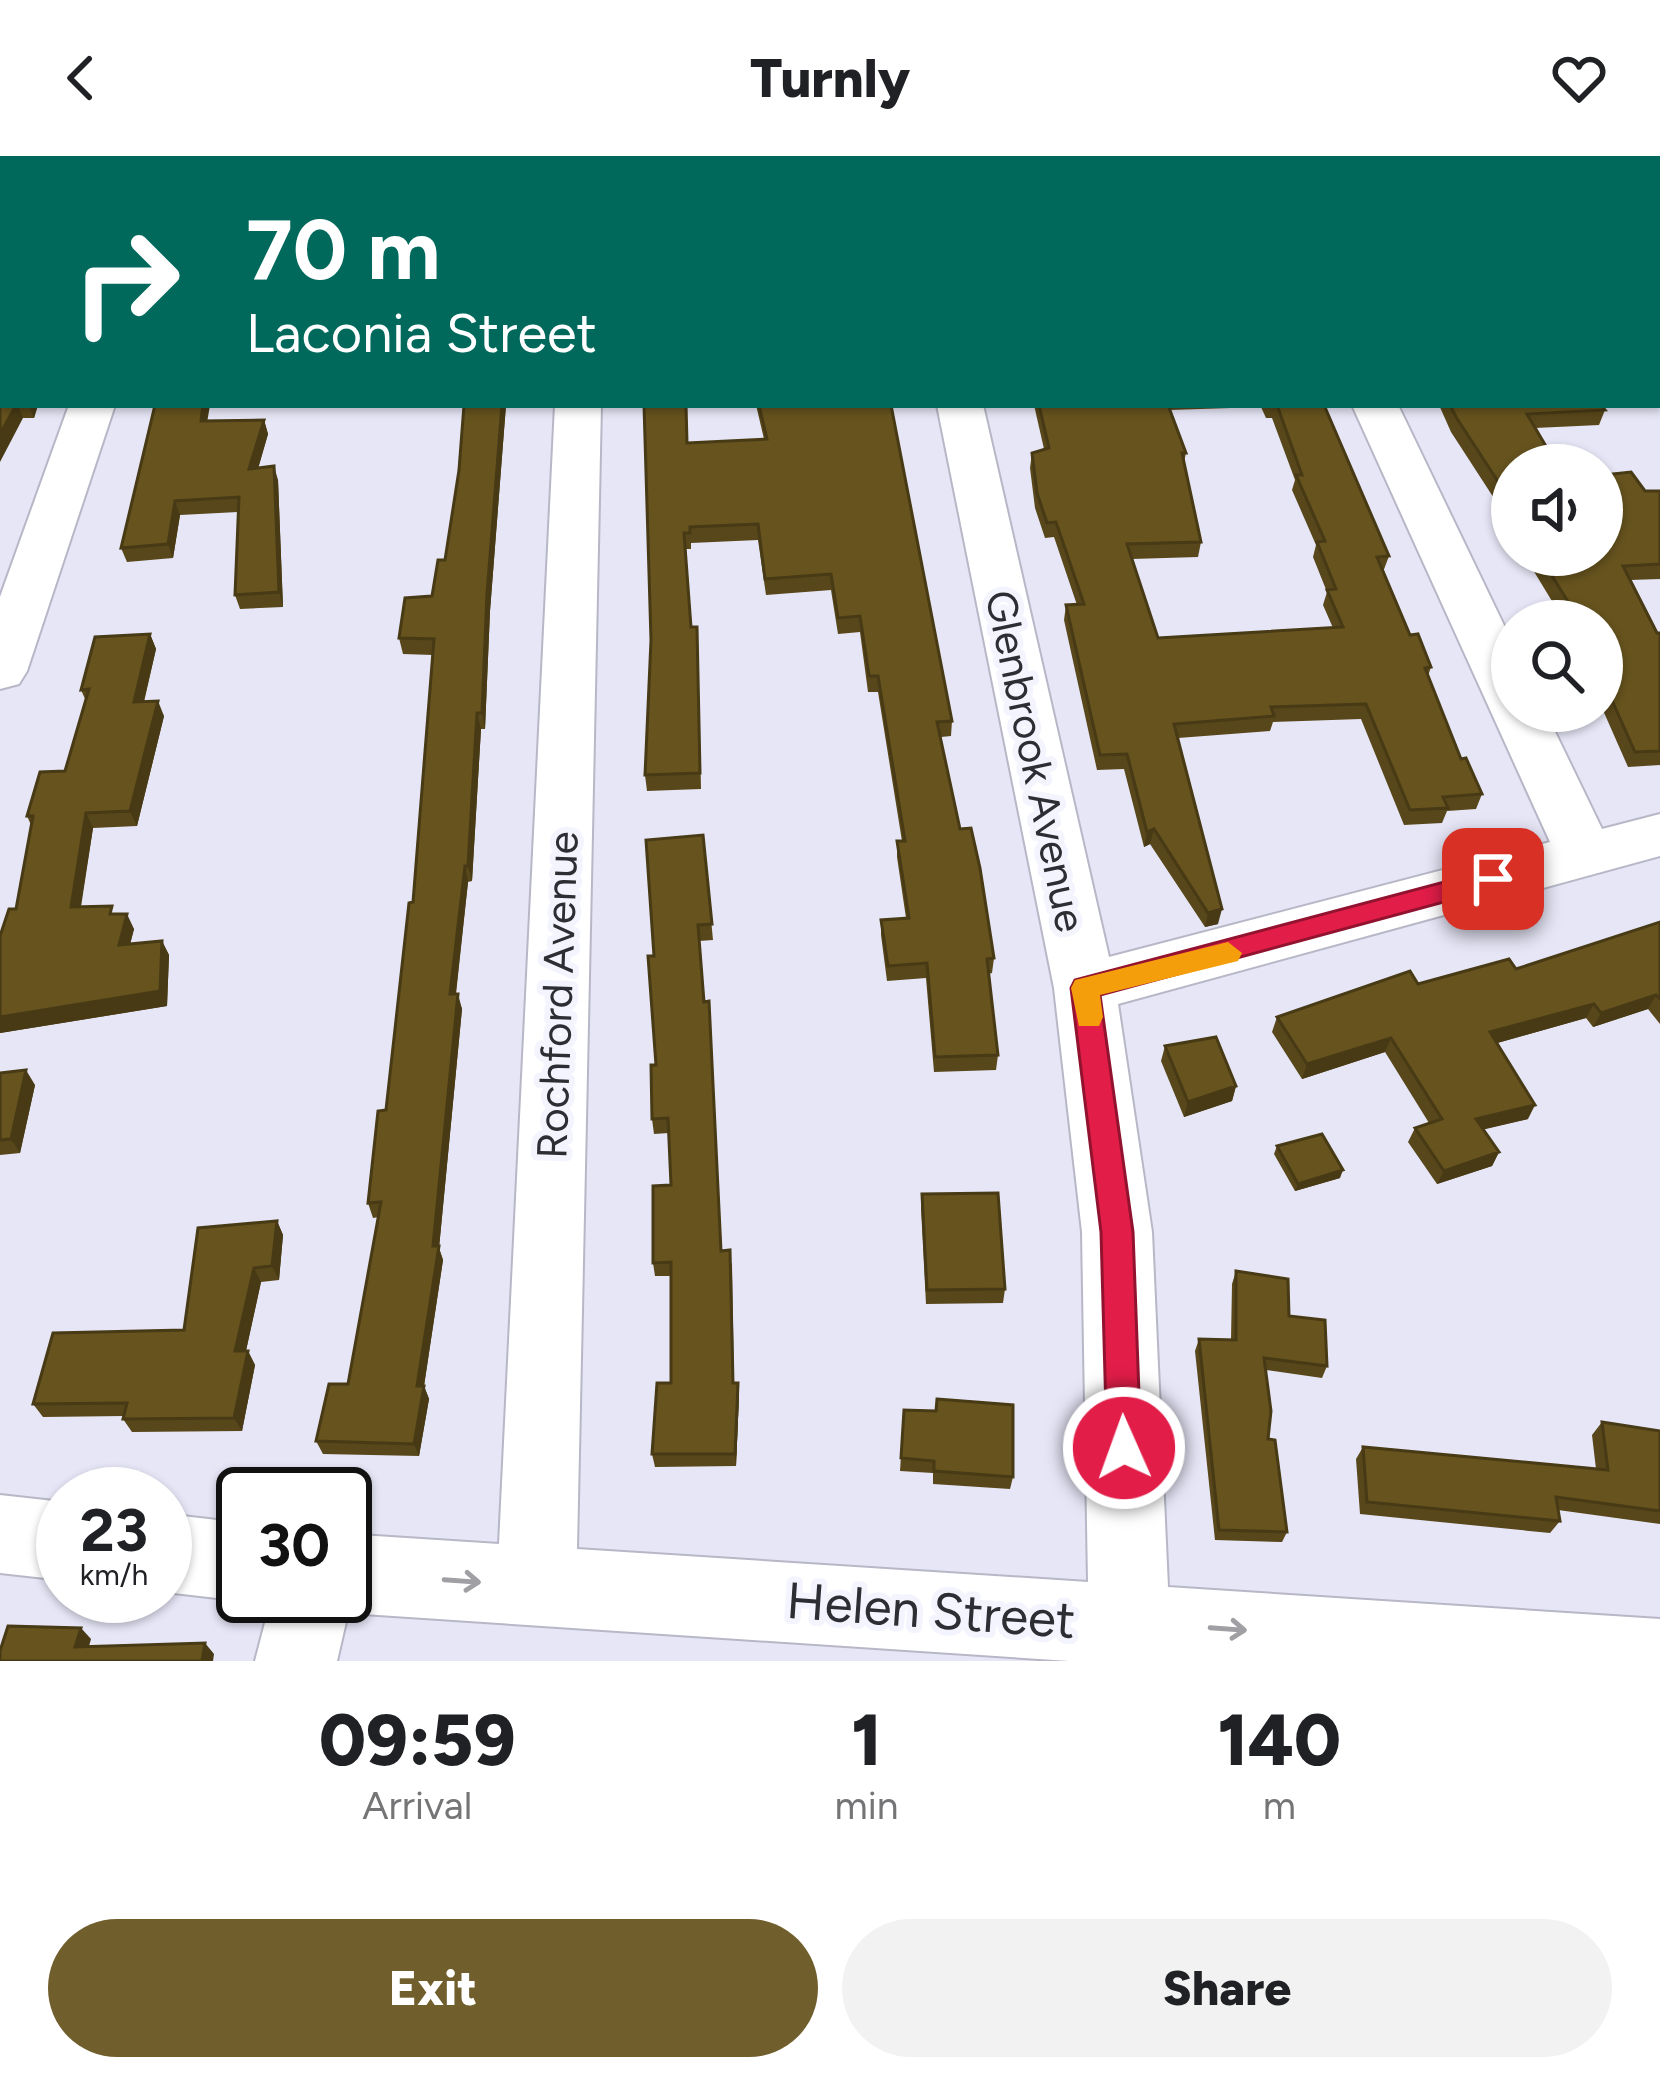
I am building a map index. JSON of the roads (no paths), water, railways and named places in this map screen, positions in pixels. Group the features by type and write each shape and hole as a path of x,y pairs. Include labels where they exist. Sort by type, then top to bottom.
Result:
{"street":[{"path":"0,671 91,408"},
{"name":"Rochford Avenue","path":"537,1586 578,408"},
{"name":"Glenbrook Avenue","path":"961,408 1085,988 1117,1232 1129,1622"},
{"path":"1376,408 1491,653"},
{"path":"1528,732 1585,854"},
{"path":"1085,988 1660,835"},
{"path":"0,1534 36,1538"},
{"name":"Helen Street","path":"372,1575 1660,1660"},
{"path":"296,1661 305,1623"}]}
